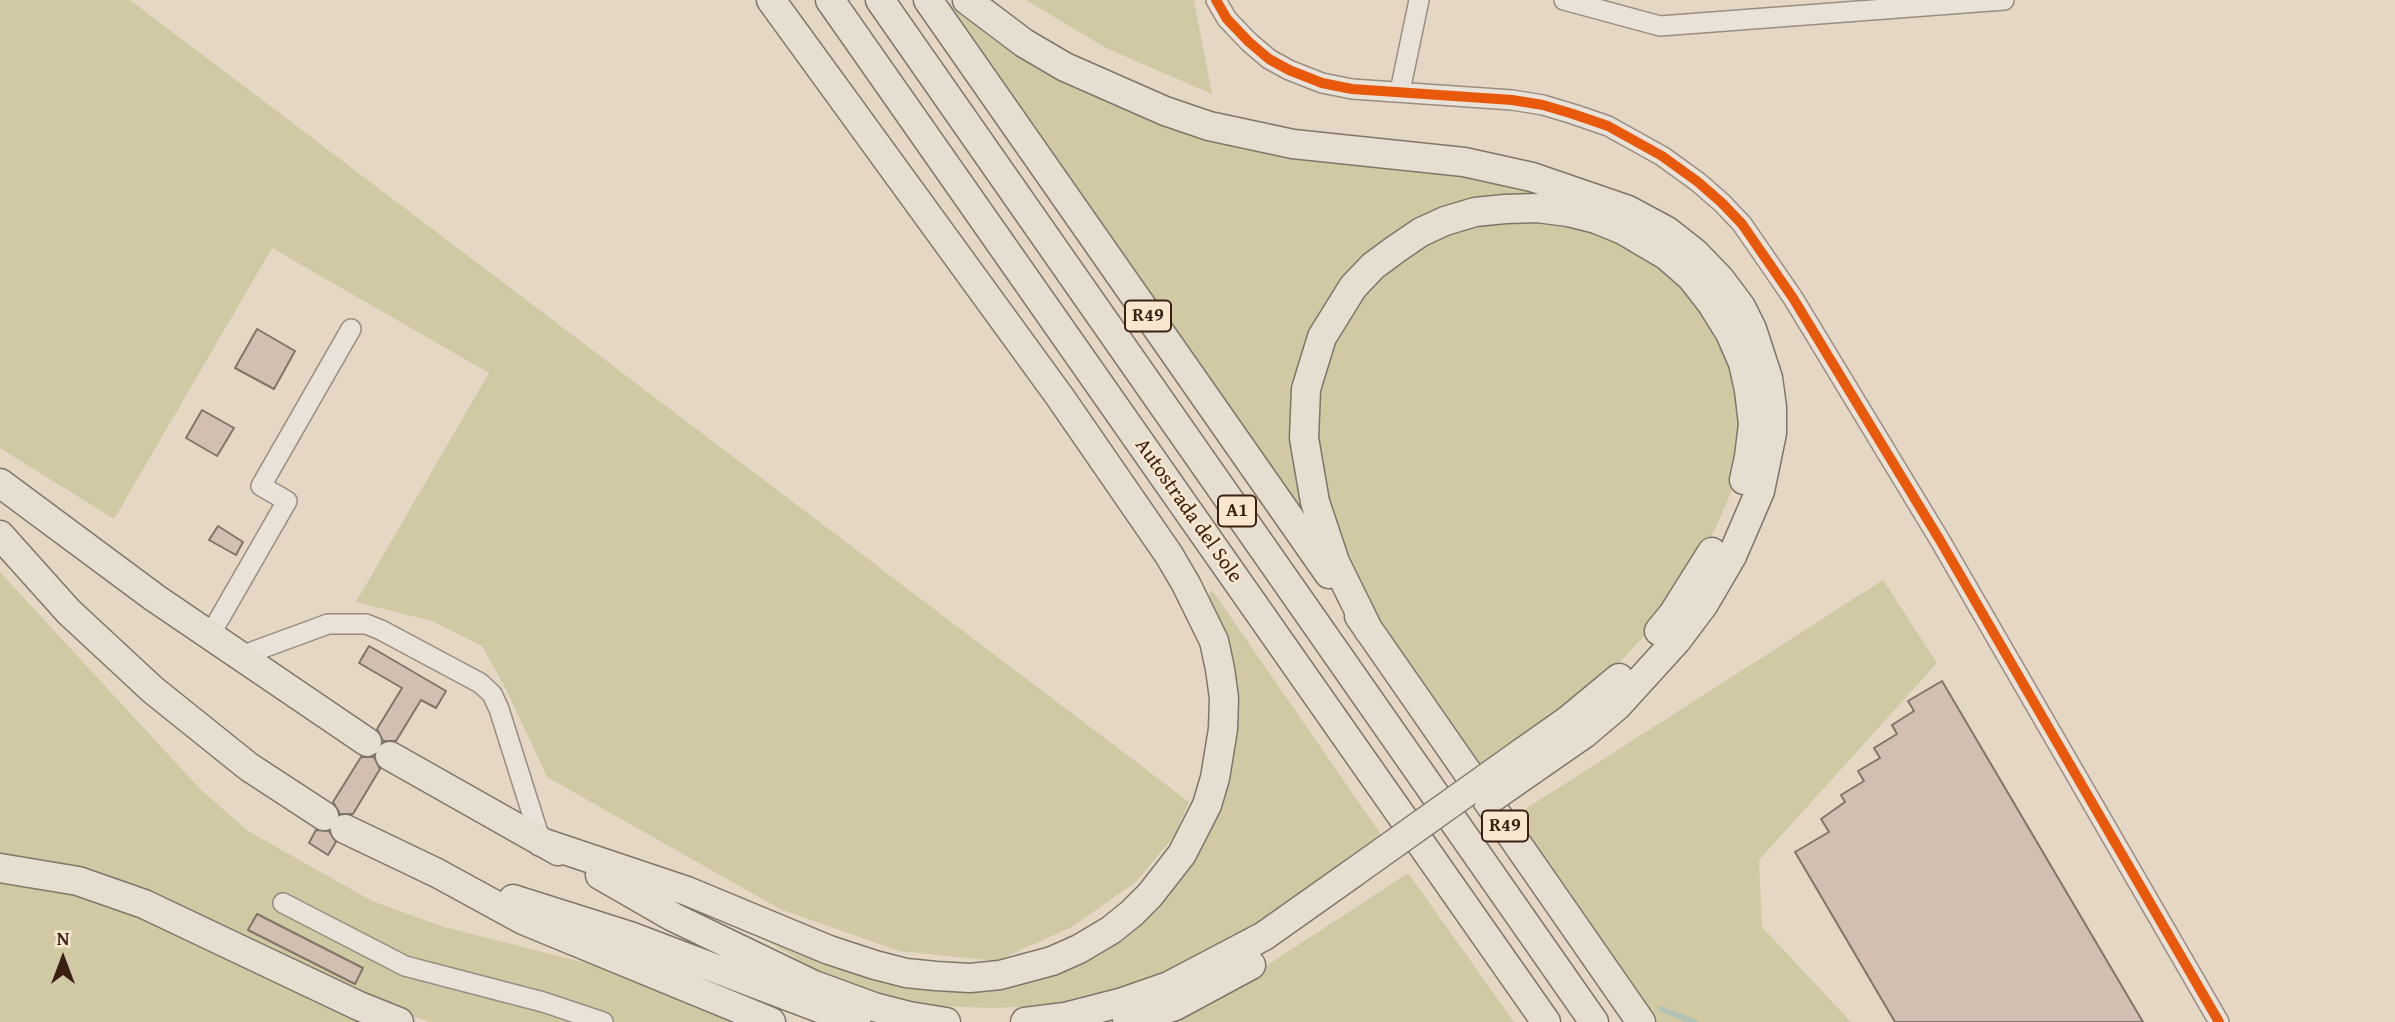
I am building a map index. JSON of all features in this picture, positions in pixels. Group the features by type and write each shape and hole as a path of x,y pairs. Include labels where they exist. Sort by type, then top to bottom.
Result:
{"highway":[{"path":"541,842 687,891 829,950 875,965 905,973 970,978 1027,969 1079,949 1111,930 1150,895 1182,854 1207,805 1221,753 1224,698 1214,641 1186,584 1169,555 1060,397 771,0"},
{"name":"Autostrada del Sole","path":"830,0 1546,1022"},
{"name":"Autostrada del Sole","path":"880,0 1594,1022"},
{"name":"R49","path":"928,0 1641,1022"},
{"path":"967,0 1024,43 1065,67 1121,94 1209,126 1293,144 1431,158 1497,168 1628,209 1667,230 1695,253 1720,279 1741,307 1761,352 1772,407 1772,433 1760,491 1732,556 1704,604 1677,640 1617,706 1584,734 1526,762"},
{"path":"1127,1022 1175,1006 1259,961 1360,880 1526,762 1623,674 1673,614 1701,571 1731,514 1743,483 1753,424 1743,363 1730,333 1712,303 1691,277 1667,256 1623,230 1596,219 1557,211 1505,209 1475,212 1421,232 1373,266 1353,287 1327,328 1313,363 1306,389 1304,438 1315,502 1324,532 1345,586 1369,631"},
{"path":"0,483 155,598 378,749 541,842 673,917 814,985 874,1007 946,1022"},
{"path":"0,535 69,612 153,690 249,767 334,822 438,873 523,920 771,1022"},
{"path":"0,868 78,881 144,904 359,1006 399,1022"},
{"path":"438,873 630,936 856,1022"},
{"path":"1025,1022 1065,1017 1123,1002 1169,986 1264,936 1360,880"}],"street":[{"path":"1216,0 1227,19 1249,42 1269,59 1289,70 1322,83 1352,89 1544,105 1608,126 1662,156 1722,203 1742,224 1793,298 1941,542 2220,1022"},
{"path":"1400,91 1419,0"},
{"path":"1564,0 1660,26 2004,0"},
{"path":"210,635 287,501 261,486 351,329"},
{"path":"241,656 328,624 366,624 381,629 480,683 492,694 499,709 541,842"},
{"path":"283,903 405,966 543,1002 603,1022"}],"shaded area":[{"path":"0,0 130,0 1189,802 1174,836 1137,881 1072,927 996,961 899,951 780,909 547,777 507,691 482,646 432,621 356,602 489,373 272,248 114,519 0,448"},
{"path":"1026,0 1194,0 1212,94 1106,48"},
{"path":"947,1 990,32 1109,96 1437,164 1575,197 1473,202 1325,311 1310,516 1302,519 944,3"},
{"path":"1535,214 1613,233 1676,275 1730,354 1744,411 1735,482 1719,521 1700,557 1649,631 1612,670 1566,709 1476,769 1394,649 1338,548 1312,418 1325,349 1364,284 1428,235"},
{"path":"0,572 200,789 248,831 372,901 444,927 629,974 730,1022 430,1022 386,1008 0,858"},
{"path":"1883,580 1937,663 1759,860 1762,927 1851,1022 1647,1022 1510,819"},
{"path":"1212,590 1382,836 1271,918 1194,961 1112,991 1050,1006 941,1006 879,994 821,973 754,933 862,969 1073,962 1208,824 1223,634 1208,596"},
{"path":"1408,873 1514,1022 1154,1022 1254,974"},
{"path":"0,878 113,902 373,1022 0,1022"}],"building":[{"path":"257,329 295,351 274,389 235,368"},
{"path":"202,410 234,428 217,456 186,438"},
{"path":"218,526 243,542 236,555 209,540"},
{"path":"369,646 446,691 436,708 421,700 396,741 383,741 377,729 402,688 359,663"},
{"path":"1942,681 2143,1022 1895,1022 1795,852 1829,832 1821,819 1845,802 1841,795 1864,781 1858,771 1880,758 1874,748 1897,734 1892,725 1914,711 1908,701"},
{"path":"361,757 374,757 380,769 353,814 340,814 333,802"},
{"path":"316,830 329,831 336,842 328,855 309,843"},
{"path":"257,914 363,968 355,984 248,930"}],"waterway":[{"path":"1661,1009 1695,1022"}],"cycle path":[{"path":"1216,0 1227,19 1249,42 1269,59 1289,70 1322,83 1352,89 1512,100 1573,114 1608,126 1662,156 1722,203 1742,224 1793,298 1941,542 2219,1022"}]}
